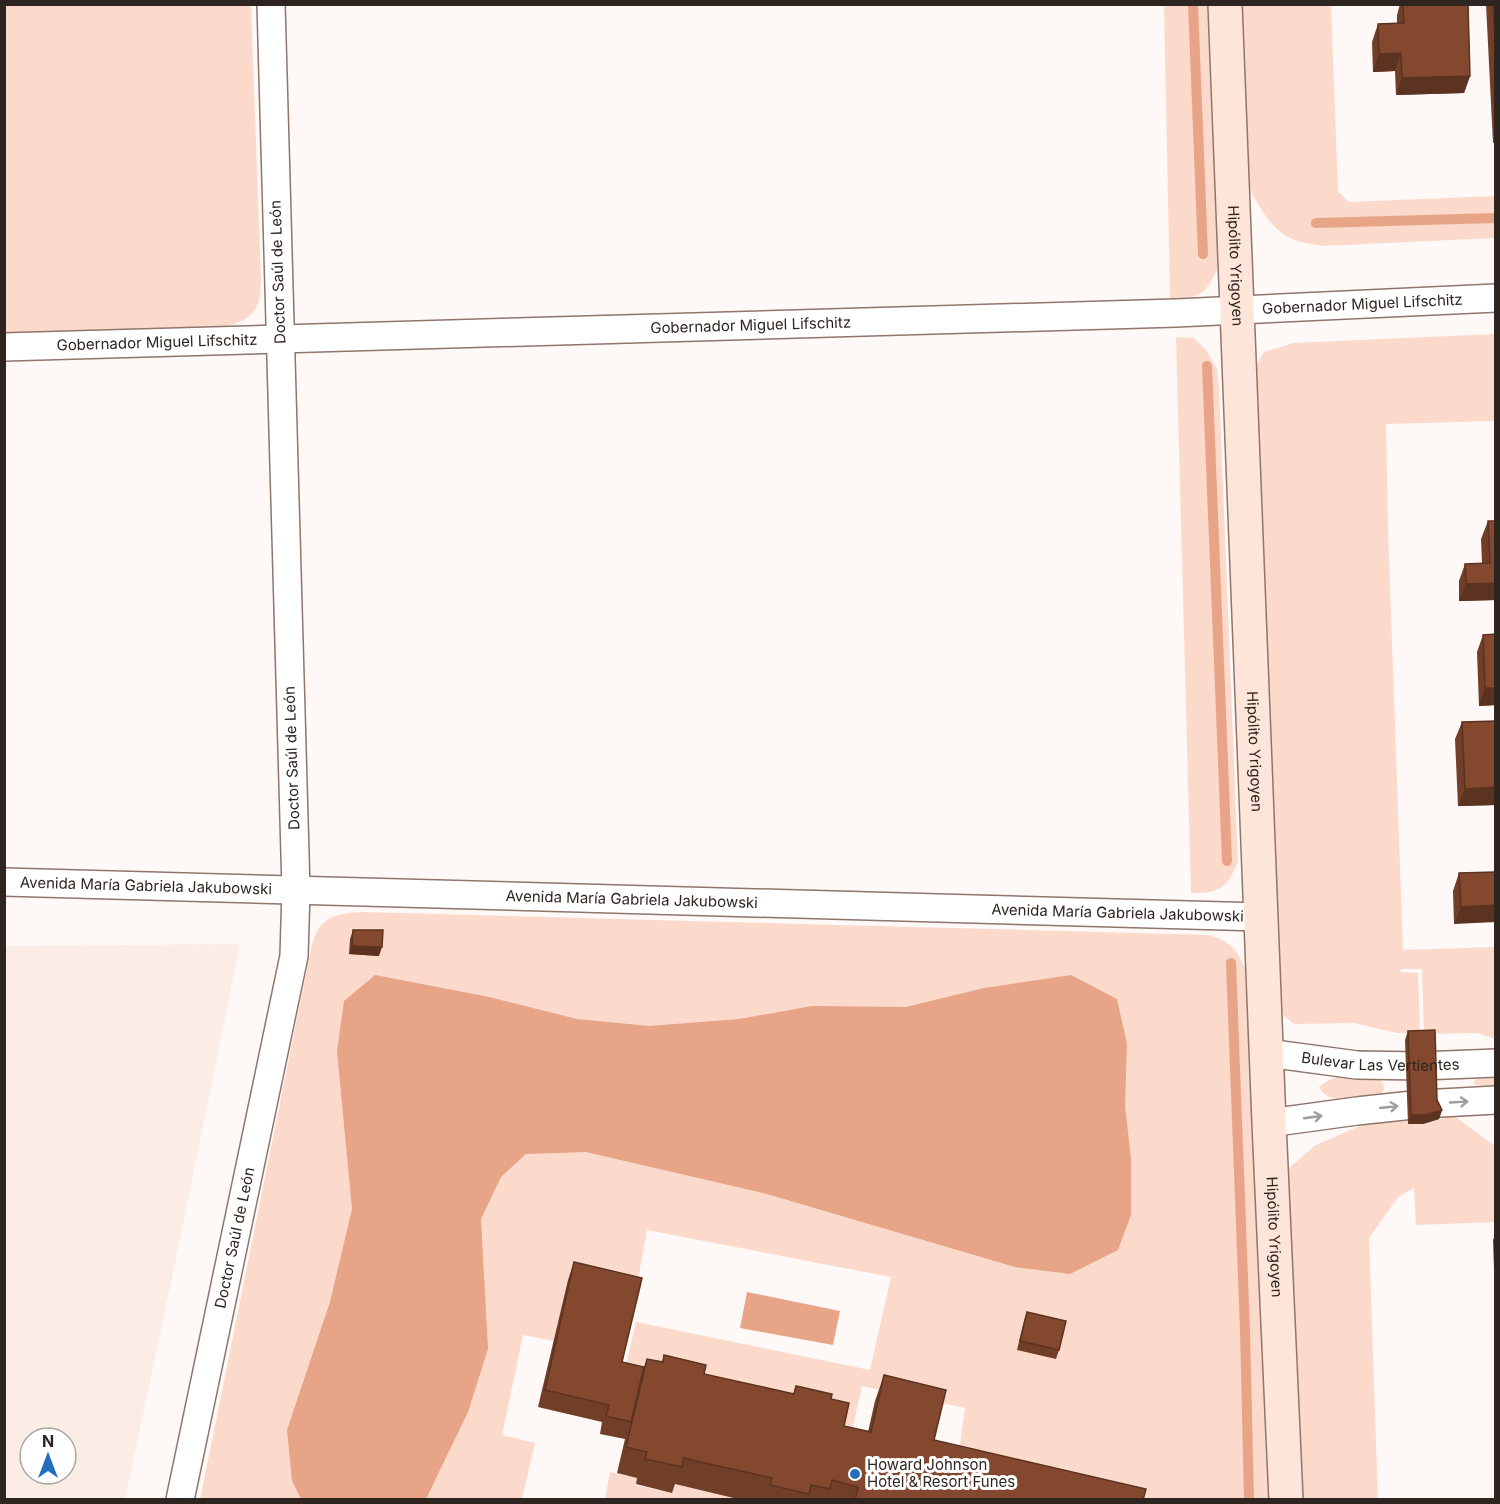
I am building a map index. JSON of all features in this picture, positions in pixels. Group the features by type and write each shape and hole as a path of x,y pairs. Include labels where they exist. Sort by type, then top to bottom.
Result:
{"main road":[{"name":"Hipólito Yrigoyen","path":"1225,4 1286,1500"}],"street":[{"name":"Doctor Saúl de León","path":"180,1500 294,956 296,890 271,4"},
{"name":"Gobernador Miguel Lifschitz","path":"4,347 1152,314 1496,298"},
{"name":"Avenida María Gabriela Jakubowski","path":"4,882 1261,917"},
{"name":"Bulevar Las Vertientes","path":"1267,1053 1357,1065 1420,1066 1496,1062"},
{"path":"1269,1123 1411,1105 1496,1100"}],"shaded area":[{"path":"4,5 251,5 261,280 259,301 248,317 238,323 219,327 5,333"},
{"path":"1164,5 1207,5 1218,267 1210,284 1201,293 1180,298 1170,298"},
{"path":"1240,5 1331,5 1338,191 1349,202 1495,196 1495,238 1322,246 1304,243 1289,237 1273,225 1261,209 1247,182"},
{"path":"1495,334 1495,421 1386,424 1403,950 1495,947 1495,1039 1478,1033 1424,1034 1422,969 1402,969 1399,972 1418,973 1420,1033 1397,1033 1354,1023 1294,1024 1283,1015 1280,1000 1255,367 1264,352 1293,343"},
{"path":"1176,337 1194,338 1206,350 1217,369 1219,387 1238,862 1226,884 1221,888 1201,893 1191,893"},
{"path":"361,912 1209,935 1227,943 1239,955 1245,968 1269,1499 1096,1499 959,1451 965,1408 862,1386 853,1427 624,1374 636,1322 870,1370 891,1277 647,1230 635,1296 554,1341 523,1335 502,1435 535,1443 522,1499 200,1500 312,944 321,925 326,921 342,914"},
{"path":"240,944 125,1499 5,1499 5,946"},
{"path":"375,975 489,997 577,1019 649,1026 739,1019 812,1006 906,1007 984,988 1071,975 1117,999 1127,1044 1125,1106 1131,1158 1131,1215 1118,1250 1070,1274 1015,1267 767,1194 586,1152 526,1154 501,1177 481,1219 488,1349 468,1412 426,1499 301,1499 292,1481 287,1430 330,1302 352,1209 337,1051 344,1001"},
{"path":"1376,1076 1383,1083 1384,1089 1380,1097 1355,1100 1338,1099 1330,1097 1319,1087 1336,1077"},
{"path":"1495,1078 1495,1087 1475,1085 1473,1082 1477,1079"},
{"path":"1408,1112 1408,1124 1423,1124 1453,1115 1495,1146 1495,1222 1416,1225 1414,1188 1398,1197 1369,1238 1378,1499 1301,1499 1287,1170 1314,1146 1355,1128"},
{"path":"747,1292 840,1311 833,1345 740,1328"},
{"path":"610,1472 637,1478 636,1485 672,1493 674,1484 742,1499 605,1500"}],"building":[{"path":"1403,4 1468,4 1470,76 1402,78 1401,53 1379,54 1378,24 1404,23"},
{"path":"1493,4 1496,4 1496,55"},
{"path":"1488,521 1496,521 1496,583 1466,584 1465,564 1490,563"},
{"path":"1496,634 1496,688 1485,688 1483,635"},
{"path":"1496,721 1496,787 1465,789 1462,722"},
{"path":"1496,872 1496,905 1461,907 1459,873"},
{"path":"353,930 383,930 382,947 352,946"},
{"path":"1435,1030 1437,1100 1442,1110 1426,1115 1411,1115 1408,1031"},
{"path":"574,1262 642,1278 622,1362 644,1367 631,1422 606,1416 609,1405 545,1390"},
{"path":"1027,1312 1066,1321 1059,1350 1020,1341"},
{"path":"664,1355 706,1365 704,1374 794,1394 796,1386 832,1394 831,1399 849,1403 844,1426 871,1432 884,1375 946,1390 934,1440 1146,1489 1143,1500 855,1500 858,1487 832,1480 830,1489 811,1485 809,1494 770,1485 772,1478 683,1458 682,1467 645,1459 647,1452 626,1447 647,1359 663,1362"}],"waterway":[{"path":"1193,4 1203,254"},
{"path":"1316,223 1496,218"},
{"path":"1207,366 1227,861"},
{"path":"1231,963 1249,1500"}],"place":[{"name":"Howard Johnson Hotel & Resort Funes","path":"855,1474"}]}
